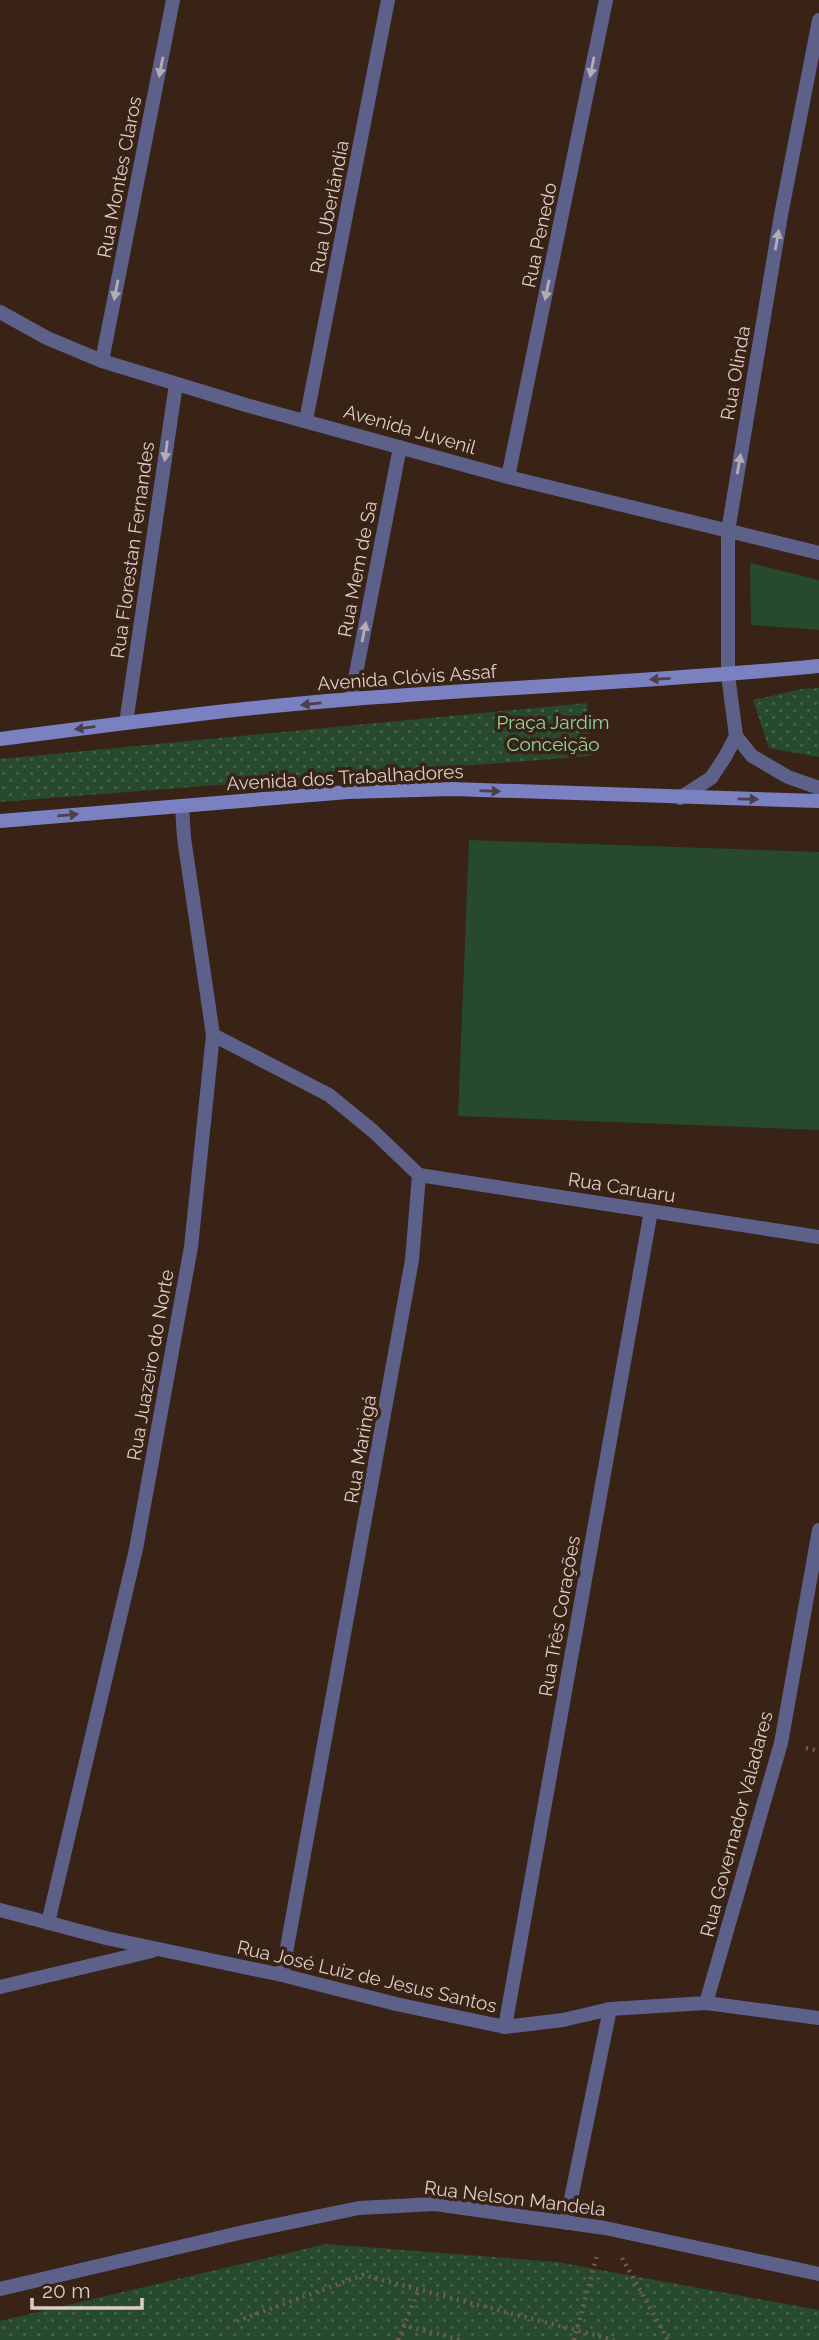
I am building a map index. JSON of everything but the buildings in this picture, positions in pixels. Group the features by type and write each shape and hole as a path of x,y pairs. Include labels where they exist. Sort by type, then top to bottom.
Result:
{"street":[{"name":"Rua Montes Claros","path":"102,361 173,0"},
{"name":"Rua Uberlândia","path":"306,420 388,0"},
{"name":"Rua Penedo","path":"508,477 606,0"},
{"name":"Rua Olinda","path":"736,736 728,675 727,531 779,229 819,20"},
{"name":"Avenida Juvenil","path":"0,312 47,338 102,361 176,384 508,477 819,553"},
{"name":"Rua Florestan Fernandes","path":"126,723 176,384"},
{"name":"Rua Mem de Sa","path":"351,699 400,447"},
{"name":"Avenida Clóvis Assaf","path":"0,739 351,699 728,675 819,666"},
{"path":"680,798 711,778 736,736 752,756 788,777 819,788"},
{"name":"Avenida dos Trabalhadores","path":"0,821 348,792 452,789 680,798 819,800"},
{"name":"Rua Juazeiro do Norte","path":"48,1923 136,1549 191,1247 213,1035 184,838 182,806"},
{"path":"213,1035 329,1095 373,1131 419,1175"},
{"name":"Rua Caruaru","path":"419,1175 819,1237"},
{"name":"Rua Maringá","path":"282,1975 392,1382 412,1260 419,1175"},
{"name":"Rua Três Corações","path":"505,2027 651,1211"},
{"name":"Rua Governador Valadares","path":"706,2003 781,1743 814,1579 819,1530"},
{"name":"Rua José Luiz de Jesus Santos","path":"0,1910 157,1950 282,1975 396,2004 505,2027 563,2020 610,2009 706,2003 819,2018"},
{"path":"0,1987 157,1950"},
{"path":"566,2223 610,2009"},
{"name":"Rua Nelson Mandela","path":"0,2289 359,2208 435,2204 605,2228 819,2274"}],"path":[{"path":"574,2340 605,2228"},
{"path":"605,2228 668,2340"},
{"path":"237,2321 363,2275 614,2340"},
{"path":"398,2340 419,2289"},
{"path":"403,2325 461,2340"}],"green space":[{"path":"750,563 819,580 819,630 751,625"},
{"path":"819,688 819,757 769,748 753,700"},
{"name":"Praça Jardim Conceição","path":"587,703 591,756 0,802 0,759"},
{"path":"469,840 819,852 819,1130 458,1116"},
{"path":"326,2244 557,2262 819,2310 819,2340 0,2340 0,2321"}]}
